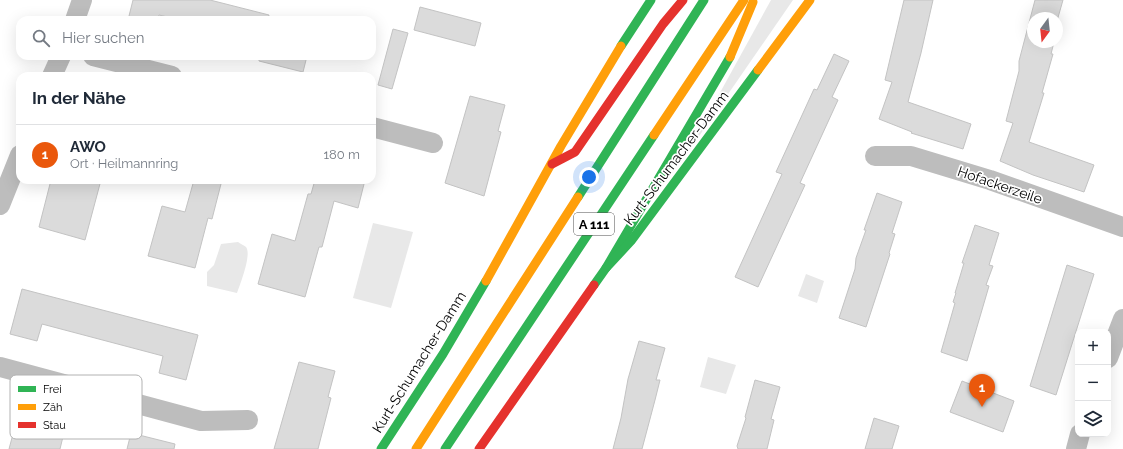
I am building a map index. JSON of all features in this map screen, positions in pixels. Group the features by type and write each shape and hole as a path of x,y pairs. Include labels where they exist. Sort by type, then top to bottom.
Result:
{"main road":[{"name":"Kurt-Schumacher-Damm","path":"381,449 476,297 552,164 578,115 651,0"},
{"path":"552,164 575,152 663,24 683,0"},
{"name":"A 111","path":"416,449 704,0"},
{"name":"A 111","path":"445,449 744,0"},
{"path":"606,268 714,86 736,46 753,0"},
{"name":"Kurt-Schumacher-Damm","path":"479,449 606,268 632,241 810,0"}],"street":[{"path":"76,16 82,0"},
{"path":"54,72 58,60"},
{"path":"109,60 156,72"},
{"path":"376,128 433,143"},
{"name":"Hofackerzeile","path":"875,156 911,156 990,180 1123,226"},
{"path":"1,200 16,164"},
{"path":"1111,350 1123,319"},
{"path":"0,367 30,375"},
{"path":"142,405 201,421 248,420"},
{"path":"1076,449 1079,437"}],"shaded area":[{"path":"771,0 793,0 684,158"},
{"path":"373,223 413,232 391,308 353,298"},
{"path":"238,242 246,247 248,256 237,293 207,286 207,272 214,265 221,244"},
{"path":"806,274 824,281 817,303 798,296"},
{"path":"708,357 736,365 726,394 700,387"}],"building":[{"path":"133,0 210,0 269,15 269,16 129,16"},
{"path":"904,0 933,0 908,102 971,124 963,149 911,133 912,132 879,119 892,82 885,80"},
{"path":"1035,0 1063,0 1060,12 1032,12"},
{"path":"420,7 481,23 475,46 414,30"},
{"path":"393,29 408,33 392,89 378,85"},
{"path":"1027,30 1027,48 1052,48 1051,54 1053,54 1042,93 1044,93 1029,142 1094,165 1084,192 1033,175 1000,161 1013,123 1006,121 1019,71 1019,61"},
{"path":"834,54 849,61 832,97 838,100 800,183 805,185 758,287 735,277 782,174 776,172 814,89 817,90"},
{"path":"259,60 306,60 303,72"},
{"path":"470,96 505,105 498,131 501,132 484,196 445,183"},
{"path":"50,184 100,184 85,240 39,227"},
{"path":"193,184 221,184 212,219 208,218 195,268 148,256 162,206 185,212"},
{"path":"314,184 364,184 358,208 334,201 322,247 319,247 305,297 258,284 272,234 295,241 308,194 311,194"},
{"path":"877,193 902,202 892,233 895,234 889,253 890,254 866,327 839,318 855,269 856,258 866,230 864,230"},
{"path":"975,225 999,233 989,265 993,266 986,285 989,286 967,361 941,352 955,303 953,302 964,263 962,263"},
{"path":"1067,265 1094,274 1077,329 1075,329 1075,334 1056,395 1030,386"},
{"path":"22,289 198,335 186,380 159,373 163,356 42,324 37,341 10,334"},
{"path":"639,341 665,348 656,380 660,380 642,449 613,449 621,418 628,379"},
{"path":"299,362 335,371 328,397 331,398 318,449 274,449"},
{"path":"755,380 780,387 771,419 774,420 767,449 738,449 737,446 746,418 745,417"},
{"path":"962,381 1014,401 1003,432 950,412"},
{"path":"874,418 899,426 892,449 865,449"},
{"path":"142,436 175,444 174,449 127,449 130,439 142,439"},
{"path":"12,439 62,439 60,449 9,449"}],"traffic: fast":[{"path":"621,46 651,0"},
{"path":"578,197 704,0"},
{"path":"606,268 730,57"},
{"path":"594,285 606,268 631,241 758,70"},
{"path":"445,449 654,135"},
{"path":"381,449 443,354 486,281"}],"traffic: slow":[{"path":"654,135 744,0"},
{"path":"758,70 810,0"},
{"path":"730,57 753,2"},
{"path":"486,281 561,146 621,46"},
{"path":"416,449 578,197"}],"traffic: jam":[{"path":"552,164 575,152 663,24 683,0"},
{"path":"479,449 594,285"}],"place":[{"name":"AWO","path":"982,407"}]}
